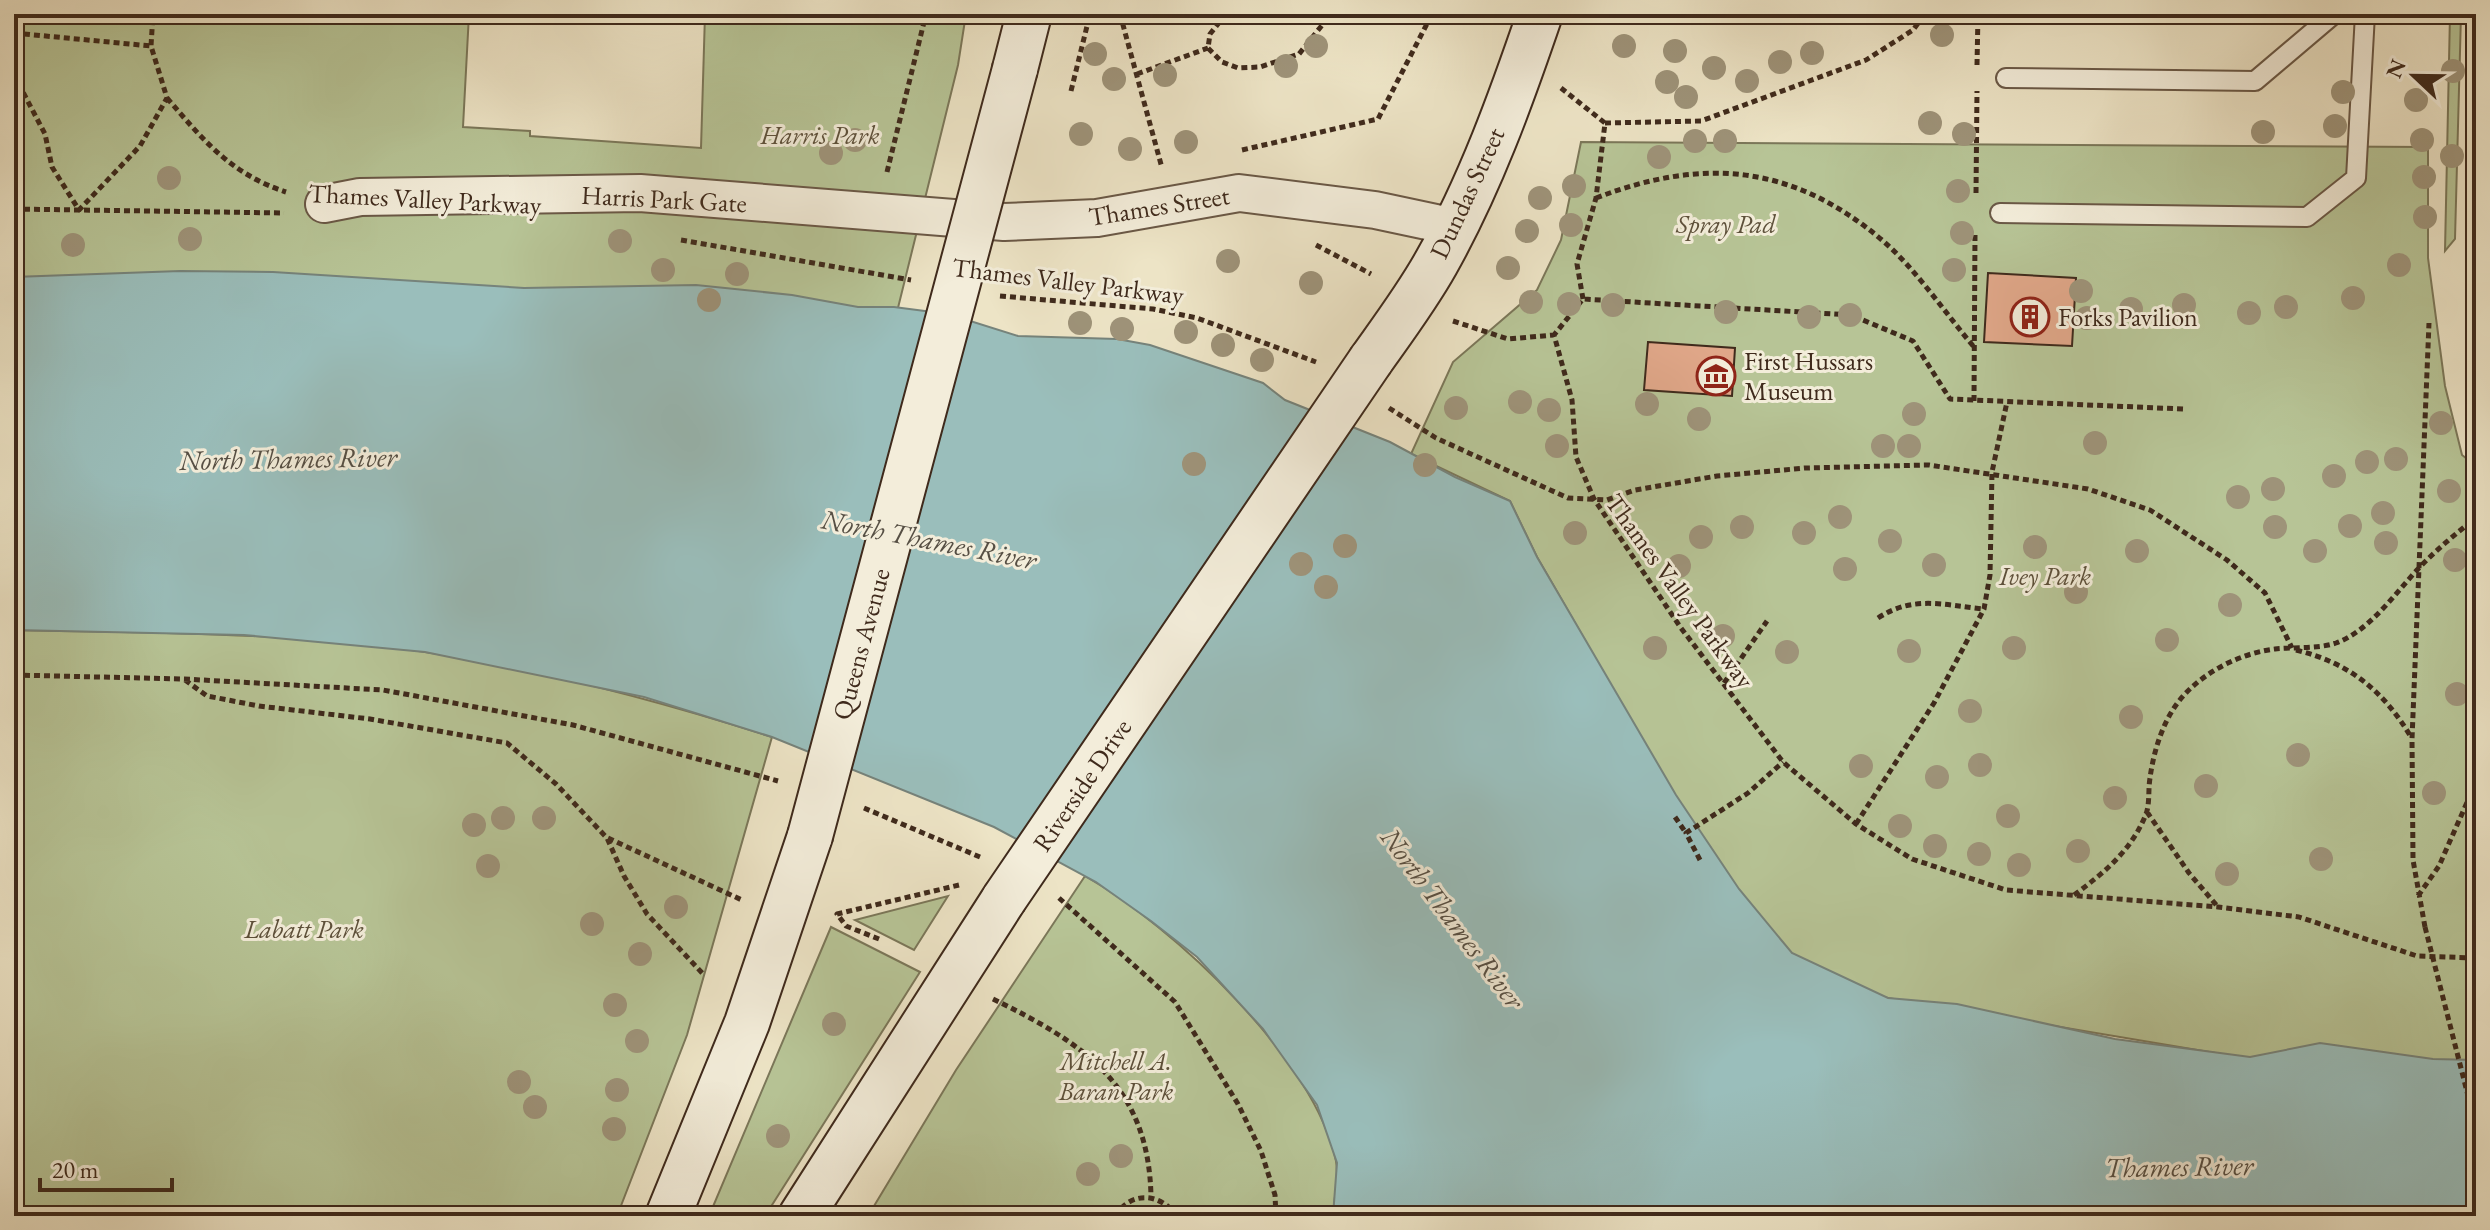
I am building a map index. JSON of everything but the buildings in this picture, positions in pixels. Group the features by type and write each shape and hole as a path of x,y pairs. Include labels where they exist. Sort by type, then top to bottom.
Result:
{"main road":[{"name":"Queens Avenue","path":"668,1216 747,1023 810,836 1029,14"},
{"name":"Dundas Street","path":"1371,360 1412,301 1455,227 1540,14"},
{"name":"Riverside Drive","path":"801,1216 988,891 1371,360"}],"street":[{"name":"Harris Park Gate","path":"309,208 360,197 640,193 1004,222"},
{"name":"Thames Street","path":"1004,222 1097,218 1239,193 1375,210 1455,227"}],"lane":[{"path":"2006,78 2255,81 2334,14"},
{"path":"2000,213 2307,217 2356,178 2365,14"}],"path":[{"path":"153,14 151,46 167,98 213,151 254,181 309,208"},
{"path":"884,184 926,14"},
{"path":"1071,91 1090,14"},
{"path":"1120,14 1155,140"},
{"path":"1208,48 1210,34 1226,14"},
{"path":"1208,48 1230,65 1260,67 1299,54 1331,14"},
{"path":"1232,152 1378,119 1432,14"},
{"path":"1525,58 1605,123 1701,121 1866,60 1913,30 1925,14"},
{"path":"14,33 151,46"},
{"path":"1137,74 1208,48"},
{"path":"14,75 45,134 52,167 79,210 140,146 167,98"},
{"path":"1452,320 1508,339 1554,335 1583,299 1577,264 1596,198 1605,123"},
{"path":"1149,171 1176,164"},
{"path":"1596,198 1638,182 1684,172 1762,177 1814,195 1839,208 1884,241 1974,347"},
{"name":"Thames Valley Parkway","path":"14,209 309,208"},
{"name":"Thames Valley Parkway","path":"673,239 917,281"},
{"name":"Thames Valley Parkway","path":"993,295 1153,309 1197,318 1326,368"},
{"path":"1583,299 1851,315 1913,341 1950,399 2183,409"},
{"path":"2429,323 2417,571 2412,739 2413,860 2425,927 2476,1127"},
{"path":"1554,335 1572,400 1576,457 1594,499 1717,476 1805,468 1929,465 1992,472 2088,489 2124,500 2163,518 2227,560 2265,593 2292,648 2352,670 2387,699 2412,739"},
{"path":"1856,824 1934,703 1984,609 1990,575 1992,472 2007,402"},
{"name":"Thames Valley Parkway","path":"1387,407 1436,438 1568,498 1594,499 1681,628 1783,762 1856,824 1912,859 1958,877 2006,890 2218,907 2299,917 2417,956 2476,958"},
{"path":"2073,896 2113,863 2130,843 2147,812 2157,747 2167,719 2184,695 2205,677 2240,657 2335,643 2352,634 2476,518"},
{"path":"1878,618 1898,605 1925,602 1984,609"},
{"path":"1724,683 1767,621"},
{"path":"14,675 184,679 383,690 573,725 788,784"},
{"path":"184,679 207,696 220,699 507,743 556,784 607,838 624,876 647,914 704,975"},
{"path":"1686,833 1748,793 1783,762"},
{"path":"2418,896 2439,866 2476,782"},
{"path":"862,807 985,860"},
{"path":"2147,812 2189,873 2218,907"},
{"path":"1675,817 1700,860"},
{"path":"607,838 741,900 789,903"},
{"path":"879,939 846,926 837,914 988,891"},
{"path":"1053,895 1066,902 1175,1002 1238,1104 1261,1151 1275,1195 1276,1216"},
{"path":"992,998 1048,1025 1073,1042 1096,1061 1119,1089 1146,1150 1151,1197"},
{"path":"1115,1216 1128,1200 1151,1197 1162,1200 1177,1216"}],"green space":[{"name":"Harris Park","path":"14,14 469,14 463,127 530,131 530,136 701,148 705,14 966,14 958,65 894,324 14,303"},
{"path":"2450,14 2461,14 2455,239 2445,251"},
{"name":"Ivey Park","path":"1581,142 2428,147 2428,258 2445,386 2462,455 2476,466 2476,1065 2263,1061 1781,980 1537,557 1510,501 1411,454 1453,362 1537,290 1561,240"},
{"name":"Labatt Park","path":"14,630 271,637 425,652 600,688 772,737 687,1035 617,1216 14,1216"},
{"name":"Mitchell A. Baran Park","path":"1085,876 1120,898 1198,961 1271,1039 1300,1080 1323,1122 1337,1167 1333,1216 868,1216 956,1070"},
{"path":"948,896 914,950 855,920"},
{"path":"831,927 920,972 765,1216 709,1216"}],"water":[{"path":"180,271 273,272 524,288 696,285 792,295 858,307 894,307 948,314 1018,336 1117,339 1150,345 1263,383 1285,400 1390,442 1455,477 1510,501 1537,557 1676,795 1739,889 1792,953 1888,998 1957,1004 2115,1039 2250,1057 2320,1043 2433,1059 2476,1060 2476,1216 1333,1216 1337,1163 1317,1105 1263,1029 1197,957 1151,921 1096,882 994,827 772,737 644,697 425,652 244,635 14,630 14,277"}],"place":[{"name":"Forks Pavilion","path":"2030,317"},
{"name":"First Hussars Museum","path":"1716,376"}],"park label":[{"name":"Spray Pad","path":"1726,224"}],"water label":[{"name":"North Thames River","path":"288,458"},
{"name":"North Thames River","path":"929,539"},
{"name":"North Thames River","path":"1453,918"},
{"name":"Thames River","path":"2179,1166"}]}
